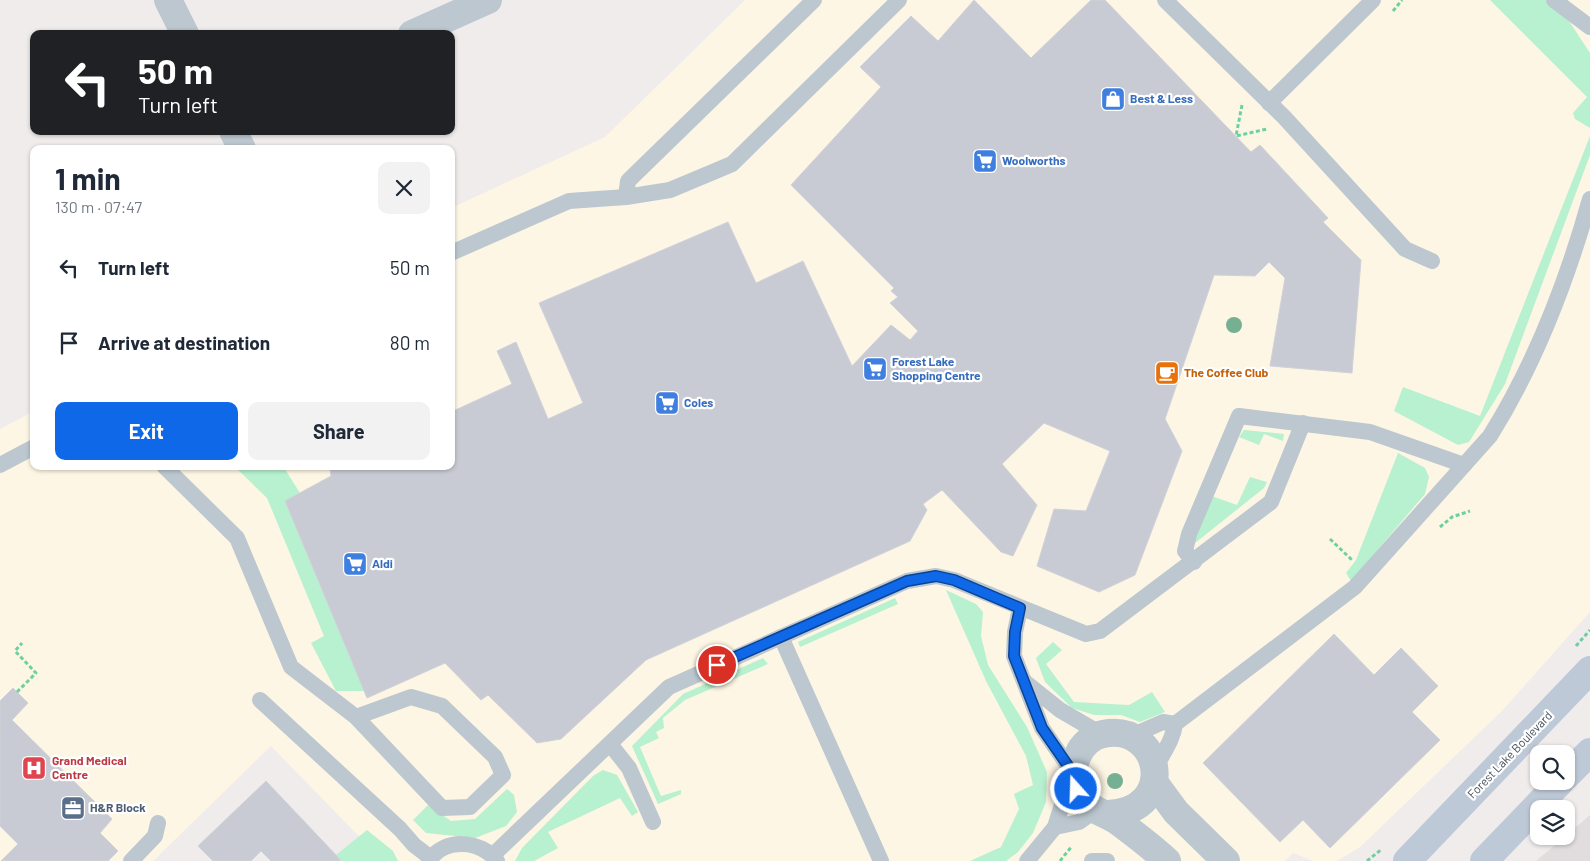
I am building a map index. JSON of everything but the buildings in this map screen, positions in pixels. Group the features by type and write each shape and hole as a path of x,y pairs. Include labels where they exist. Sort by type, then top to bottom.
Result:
{"main road":[{"name":"Forest Lake Boulevard","path":"1408,861 1590,670"},
{"path":"1575,767 1590,752"},
{"path":"1484,861 1552,790"}],"street":[{"path":"168,0 183,30"},
{"path":"421,30 488,0"},
{"path":"1167,861 1141,838 1085,803 1074,781 1075,760 1081,749 1090,740 1101,734 1116,732 1131,736 1144,745 1151,756 1154,776 1176,812 1226,861"},
{"path":"1102,812 1123,814 1137,807 1148,797 1154,776"}],"lane":[{"path":"626,197 628,181 814,0"},
{"path":"455,251 569,201 626,197 670,190 732,164 899,0"},
{"path":"1166,0 1269,103 1405,249 1432,262"},
{"path":"1269,103 1373,0"},
{"path":"1554,0 1590,27"},
{"path":"1131,736 1163,722 1175,724 1355,588 1490,436 1507,409 1582,256 1590,199"},
{"path":"1194,562 1185,551 1188,534 1239,416 1370,432 1464,466"},
{"path":"260,700 430,859 443,848 462,844 477,846 495,858 669,687 907,581 936,576 954,580 1079,632 1093,634 1100,631 1194,562 1271,502 1303,423"},
{"path":"0,465 30,450"},
{"path":"168,470 237,538 291,667 356,718 442,808 470,807 504,775 495,757 442,706 411,697 356,718"},
{"path":"1020,608 1015,632 1014,656 1042,728 1074,781 1062,805 1055,827 1028,861"},
{"path":"781,637 881,861"},
{"path":"1025,682 1060,710 1101,734"},
{"path":"1154,776 1164,751 1174,738 1175,724"},
{"path":"610,744 629,768 652,822"},
{"path":"1055,827 1079,822 1102,812"},
{"path":"131,861 155,836 158,823"},
{"path":"1092,861 1107,861"}],"path":[{"path":"1243,98 1236,136 1273,128"},
{"path":"1436,532 1452,517 1470,511"},
{"path":"1330,539 1358,566"},
{"path":"17,692 36,673 15,651 22,643"},
{"path":"1060,861 1072,846"}],"shaded area":[{"path":"745,0 1590,0 1590,612 1502,711 1360,847 1337,861 1313,861 1293,853 1285,861 383,861 271,746 153,861 0,861 0,429 30,413 30,470 455,470 455,206 605,137"},
{"path":"1590,815 1590,861 1536,861 1555,845 1575,845 1575,828"}],"green space":[{"path":"1490,0 1545,0 1569,21 1590,53 1590,128 1575,119 1573,113 1587,97"},
{"path":"1590,136 1590,155 1505,384 1469,442 1458,445 1394,411 1403,387 1480,416"},
{"path":"1244,430 1284,434 1283,441 1264,434 1259,445 1239,437"},
{"path":"1398,453 1425,468 1429,477 1425,494 1351,581 1346,573 1356,560"},
{"path":"238,470 286,470 300,493 285,501 364,691 336,691 311,643 324,636 267,498"},
{"path":"1250,477 1267,482 1264,488 1185,551 1206,494 1237,505"},
{"path":"946,590 976,604 983,612 981,636 988,665 1027,727 1047,772 1046,802 1033,833 1018,852 1006,861 970,861 1001,847 1019,809 1014,794 1033,785 1026,756 986,681"},
{"path":"895,598 898,604 800,647 798,642"},
{"path":"1053,642 1062,650 1046,664 1074,702 1129,705 1152,692 1165,712 1140,722 1121,715 1094,715 1072,708 1045,682 1036,658"},
{"path":"763,658 768,664 685,700 663,718 664,728 656,732 659,738 640,747 661,796 681,790 681,794 658,804 632,746 683,694"},
{"path":"603,770 617,775 638,812 632,816 620,798 548,832 558,848 534,861 515,861 522,848 593,776"},
{"path":"507,789 514,795 517,812 506,826 475,838 426,833 413,820 428,805 451,821 475,819"},
{"path":"367,830 393,851 398,861 341,861 336,855"}],"place":[{"name":"Best & Less","path":"1113,99"},
{"name":"Woolworths","path":"985,161"},
{"name":"Forest Lake Shopping Centre","path":"875,369"},
{"name":"The Coffee Club","path":"1167,373"},
{"name":"Coles","path":"667,403"},
{"name":"Aldi","path":"355,564"},
{"name":"Grand Medical Centre","path":"34,768"},
{"name":"H&R Block","path":"73,808"}],"route":[{"path":"717,665 907,581 936,576 954,580 1020,608 1015,632 1014,656 1042,728 1073,773 1076,789"}]}
